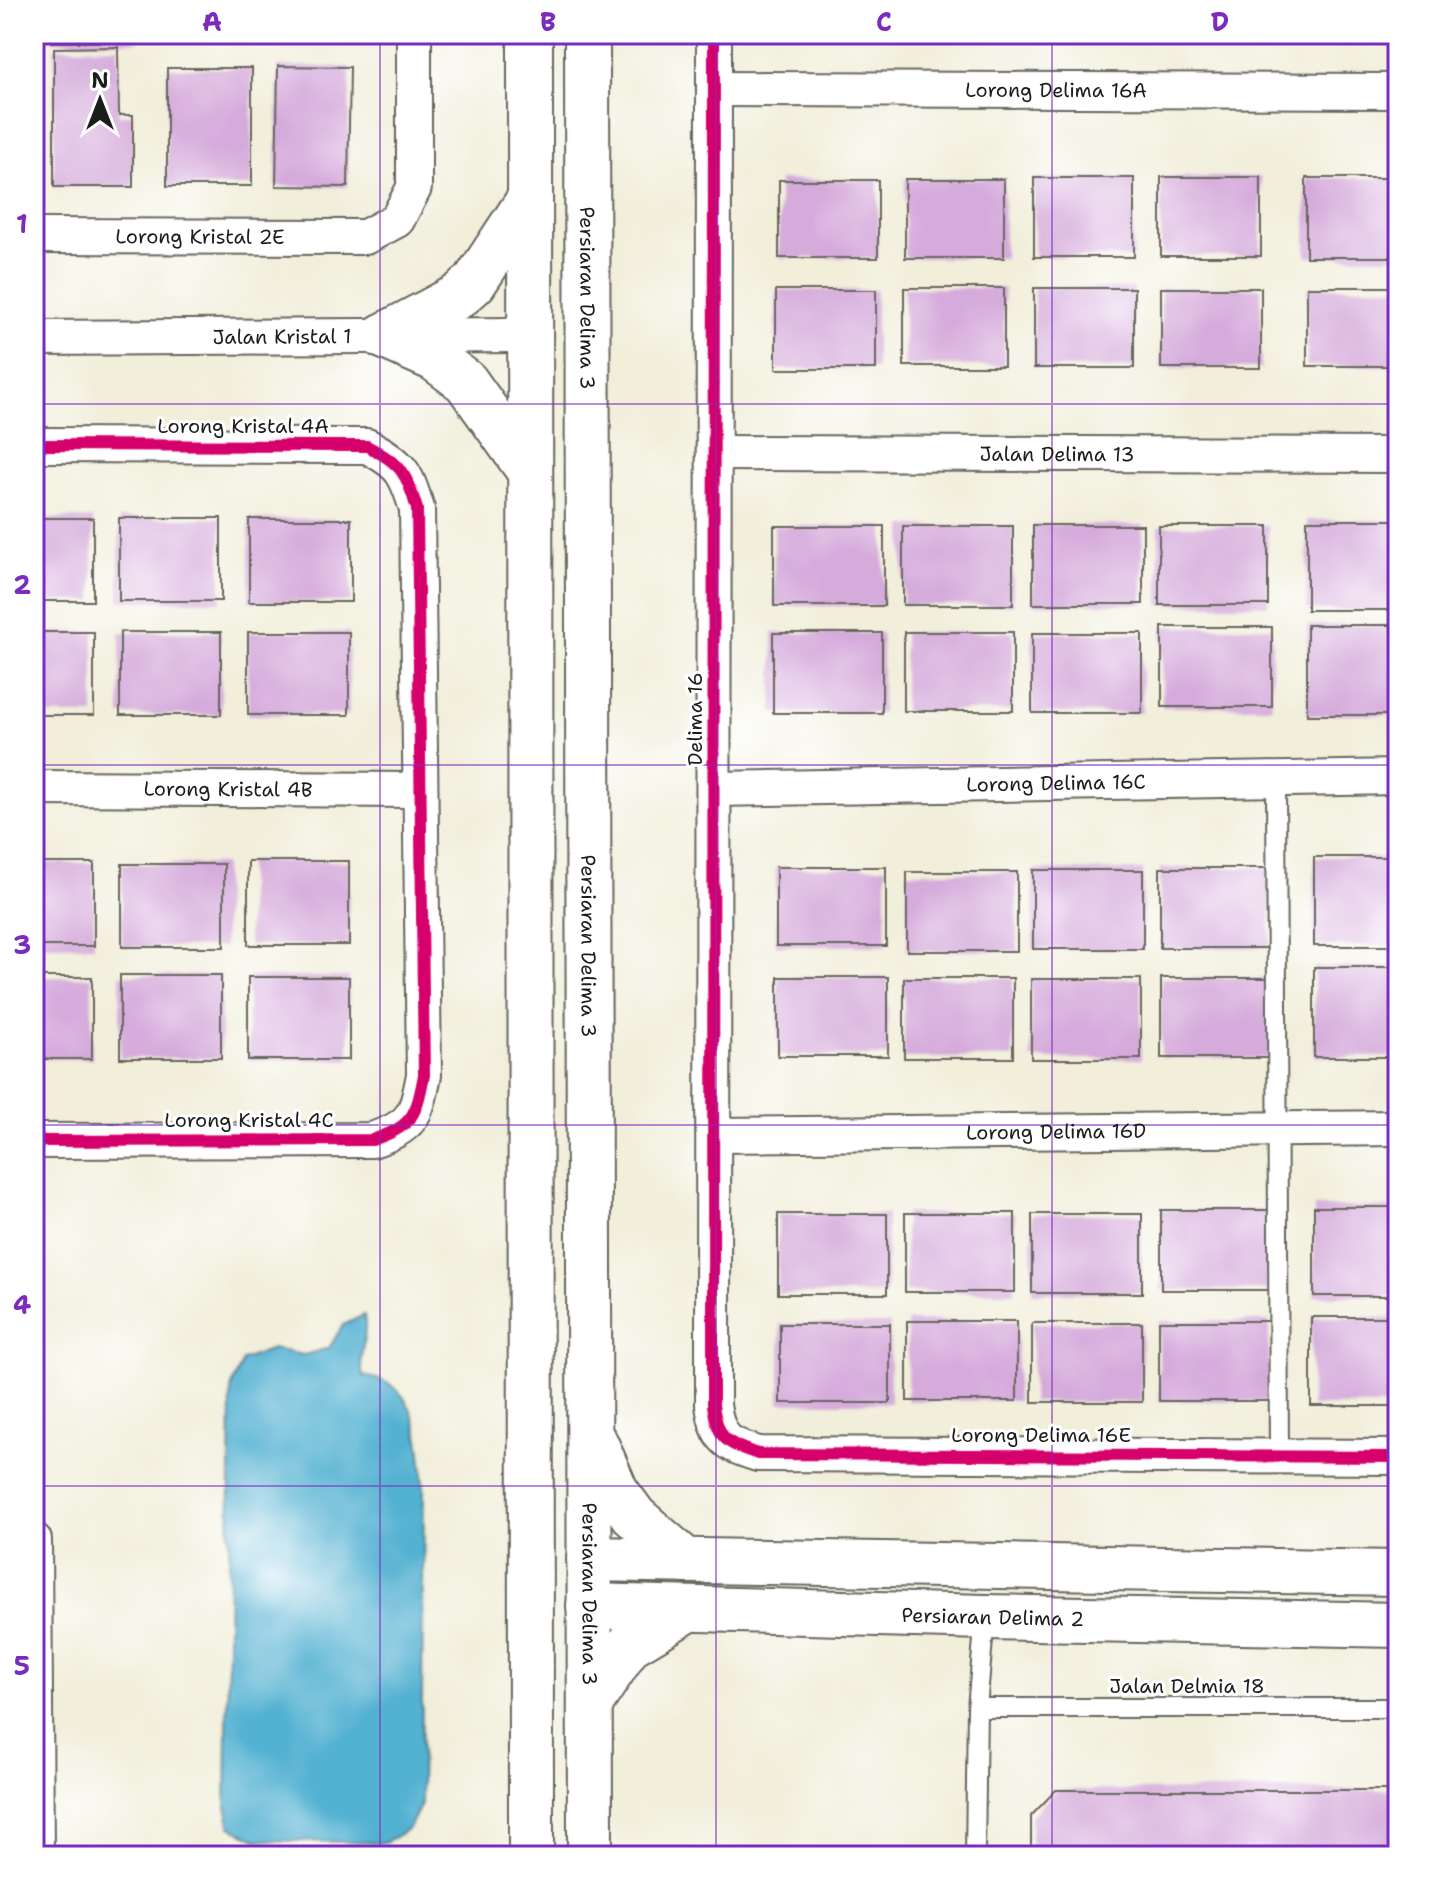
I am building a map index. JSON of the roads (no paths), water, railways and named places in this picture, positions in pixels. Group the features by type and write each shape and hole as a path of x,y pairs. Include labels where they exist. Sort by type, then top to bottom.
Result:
{"street":[{"name":"Lorong Kristal 2E","path":"34,236 365,237 397,220 414,188 414,34"},
{"path":"530,34 531,1856"},
{"name":"Persiaran Delima 3","path":"587,34 589,1427 584,1582 590,1704 590,1856"},
{"name":"Delima 16","path":"713,1405 714,34"},
{"name":"Lorong Delima 16A","path":"714,89 1398,91"},
{"path":"383,336 459,296 474,283 530,198"},
{"path":"530,335 587,282"},
{"path":"530,335 561,359 588,387"},
{"name":"Jalan Kristal 1","path":"34,338 530,335"},
{"path":"383,336 435,359 466,382 530,472"},
{"name":"Lorong Kristal 4A","path":"34,445 367,446 389,458 408,478 417,509"},
{"name":"Jalan Delima 13","path":"715,453 1398,455"},
{"name":"Lorong Kristal 4C","path":"34,1141 372,1140 400,1131 417,1107 424,1075 417,509"},
{"name":"Lorong Delima 16C","path":"714,789 1398,777"},
{"name":"Lorong Kristal 4B","path":"34,788 420,790"},
{"name":"Lorong Delima 16D","path":"714,1135 1398,1128"},
{"name":"Lorong Delima 16E","path":"713,1405 716,1426 731,1446 758,1454 1398,1457"},
{"path":"589,1427 616,1491 635,1517 686,1561"},
{"path":"531,1531 584,1582"},
{"path":"34,1540 36,1856"},
{"path":"531,1640 584,1582 686,1561 1398,1573"},
{"name":"Persiaran Delima 2","path":"584,1582 689,1609 1398,1625"},
{"path":"590,1704 629,1645 689,1609"}],"lane":[{"path":"1276,779 1279,1456"},
{"path":"975,1856 977,1708 985,1617"},
{"name":"Jalan Delmia 18","path":"977,1708 1398,1708"}],"water":[{"path":"364,1315 363,1375 387,1383 407,1402 417,1429 422,1459 421,1804 409,1828 385,1843 258,1840 231,1827 226,1807 231,1388 243,1360 272,1349 304,1355 329,1348 343,1325"}]}
